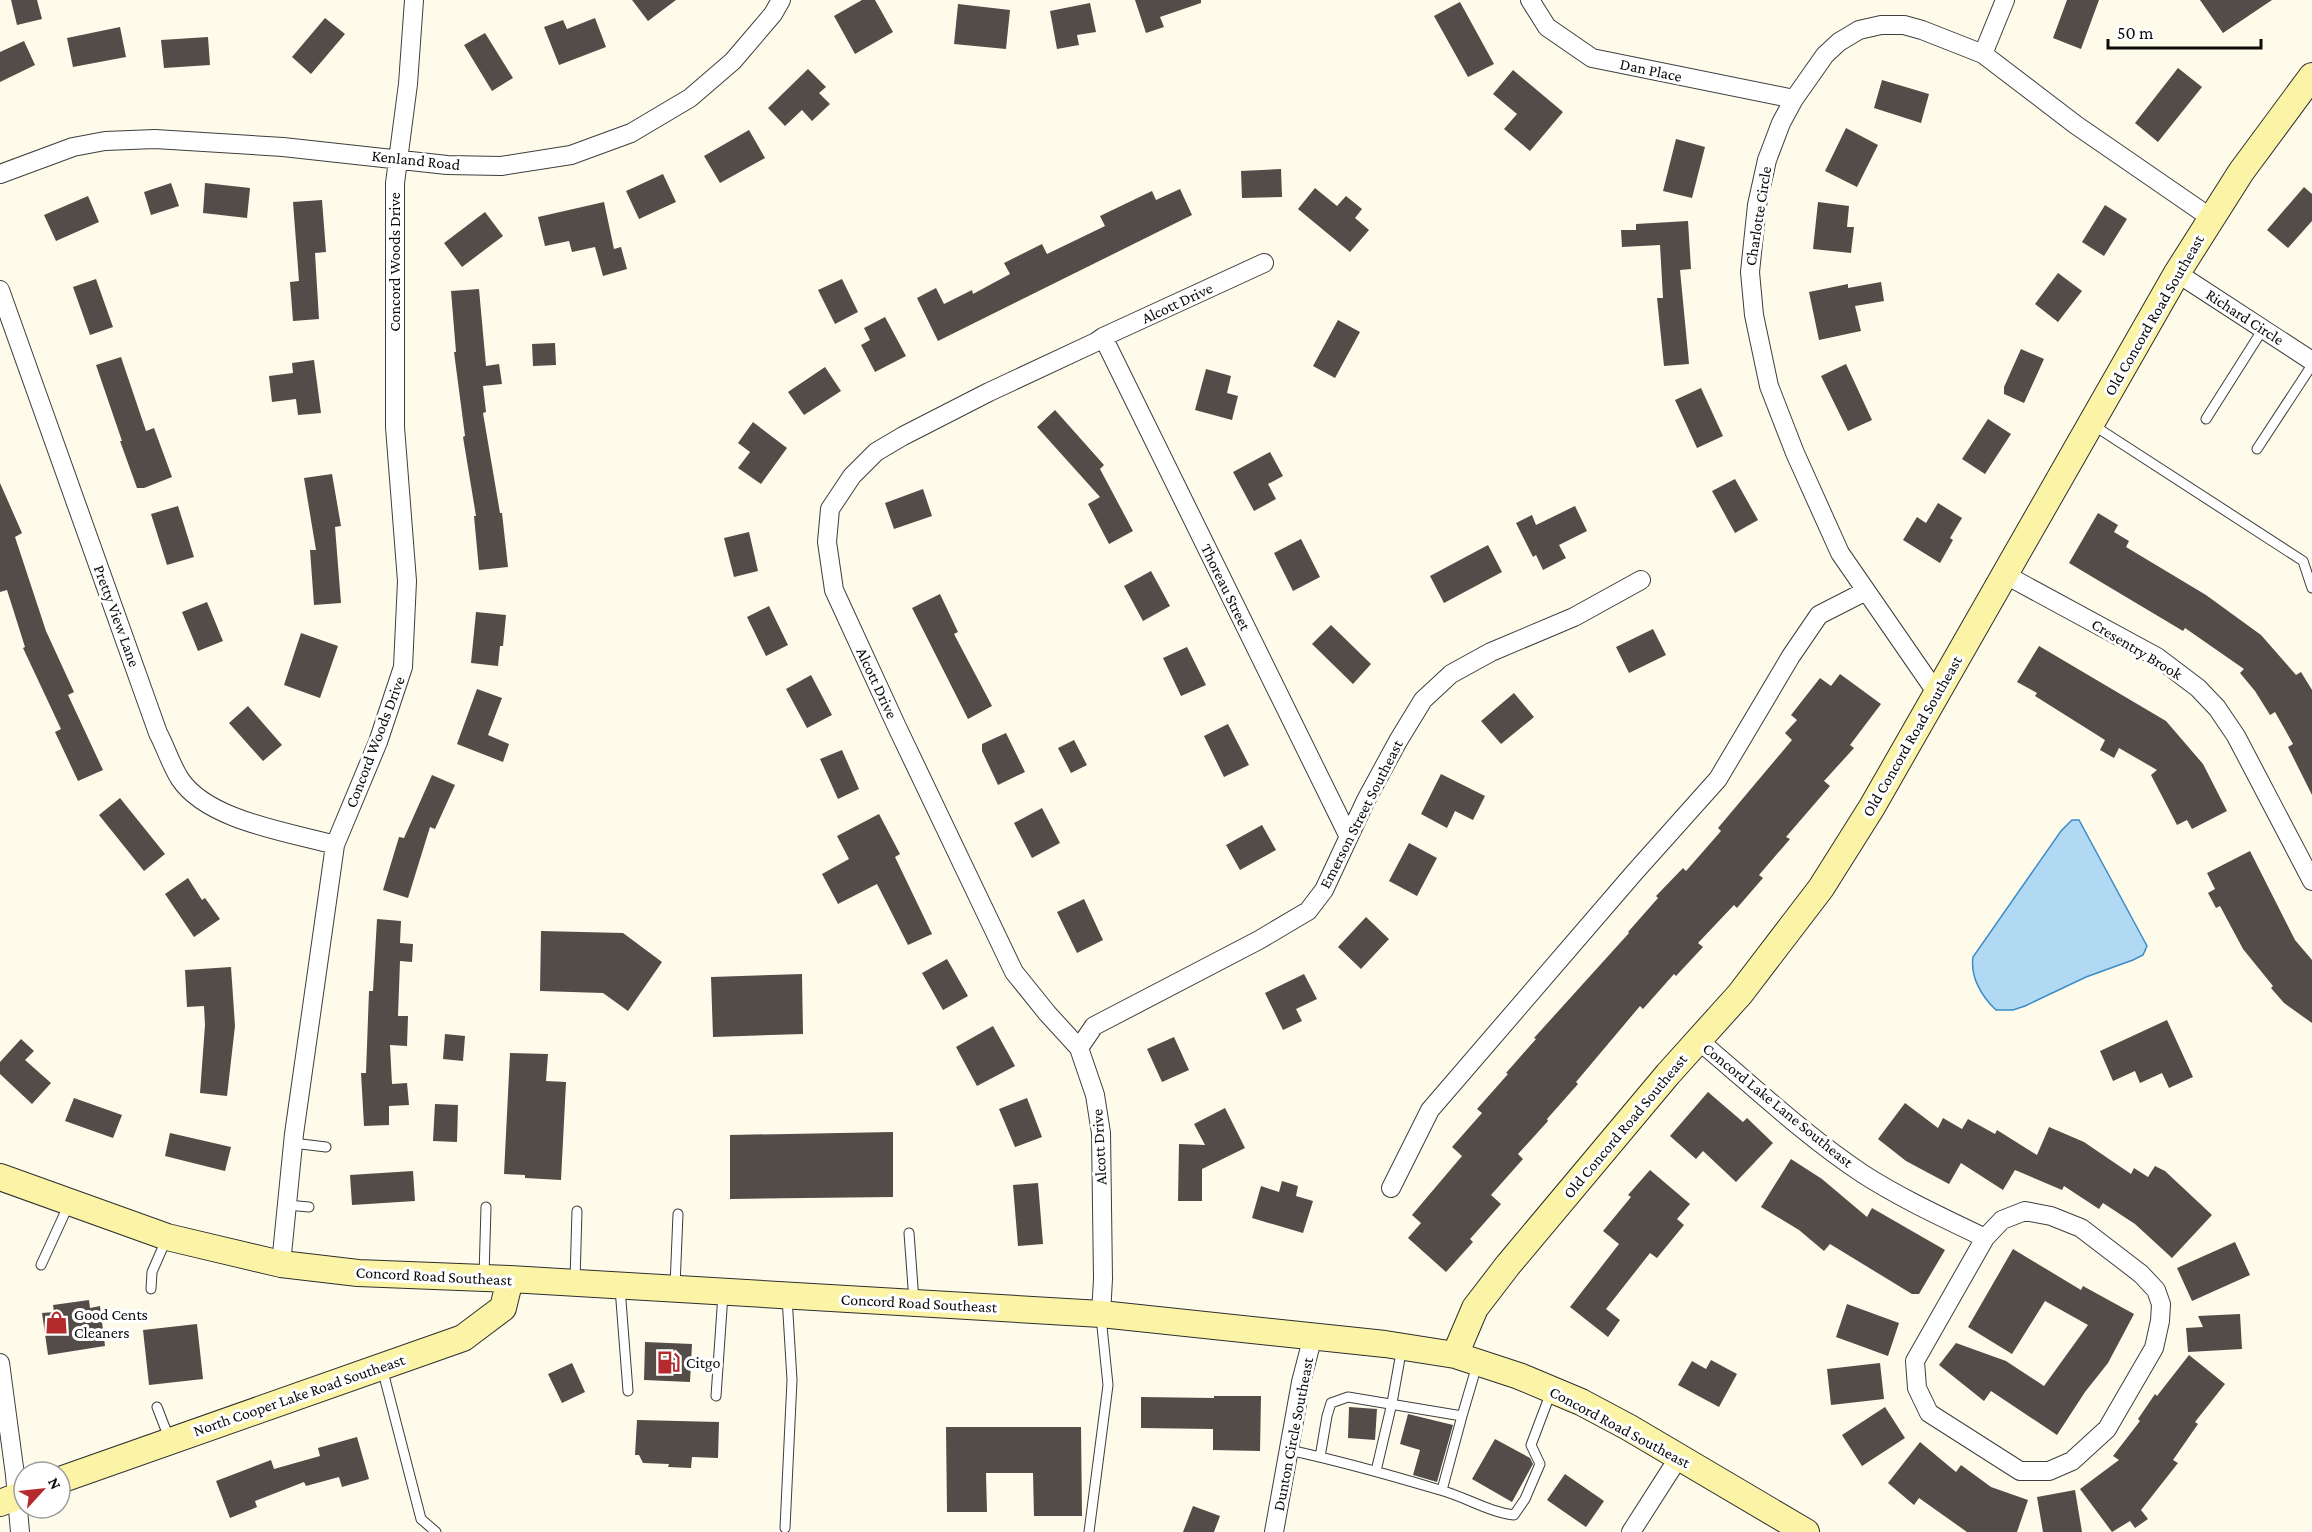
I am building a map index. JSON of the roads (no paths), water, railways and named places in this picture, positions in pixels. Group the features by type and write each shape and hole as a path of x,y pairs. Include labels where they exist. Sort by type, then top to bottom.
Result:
{"street":[{"name":"Concord Woods Drive","path":"281,1264 293,1143 335,845 378,742 403,667 407,581 395,427 393,291 395,183 408,84 414,0"},
{"name":"Kenland Road","path":"0,174 73,147 105,141 155,139 283,147 447,165 501,166 572,155 631,133 690,98 733,62 773,14 781,0"},
{"name":"Dan Place","path":"1530,0 1547,27 1592,58 1794,99"},
{"path":"1983,54 2005,0"},
{"name":"Charlotte Circle","path":"1936,692 1840,553 1795,453 1769,386 1754,315 1750,272 1757,205 1767,160 1781,123 1794,99 1825,55 1839,42 1859,30 1881,25 1904,26 1983,54 2076,125 2211,218"},
{"name":"Old Concord Road Southeast","path":"1467,1359 1475,1308 1508,1265 1698,1040 1740,994 1821,888 1877,798 2177,273 2274,125 2312,76"},
{"name":"Alcott Drive","path":"1101,1314 1101,1133 1095,1095 1080,1048 1047,1013 1014,972 897,727 834,590 827,542 830,509 852,476 876,452 989,392 1264,263"},
{"name":"Richard Circle","path":"2177,273 2312,363"},
{"name":"Pretty View Lane","path":"0,290 158,733 181,779 201,801 234,818 335,845"},
{"name":"Thoreau Street","path":"1103,337 1349,837"},
{"name":"Cresentry Brook","path":"2004,574 2157,657 2198,688 2217,708 2236,736 2312,881"},
{"name":"Emerson Street Southeast","path":"1080,1048 1094,1026 1259,940 1308,910 1324,890 1387,760 1423,700 1451,674 1491,652 1574,617 1641,580"},
{"path":"1391,1188 1430,1110 1618,890 1718,779 1791,656 1819,615 1866,591"},
{"name":"Concord Lake Lane Southeast","path":"1698,1040 1808,1133 1861,1173 1902,1197 1985,1238"},
{"name":"Concord Road Southeast","path":"0,1177 167,1238 281,1264 358,1273 510,1279 1101,1314 1313,1336 1402,1347 1467,1359 1519,1376 1581,1402 1680,1457 1806,1532"},
{"path":"2025,1211 2051,1216 2081,1228 2106,1246 2141,1274 2156,1290 2161,1304 2154,1348 2107,1429 2072,1461 2049,1471 2020,1471 1929,1413 1917,1388 1915,1361 1985,1238 2002,1220 2025,1211"},
{"name":"North Cooper Lake Road Southeast","path":"72,1476 463,1338 503,1308 510,1279"},
{"name":"Dunton Circle Southeast","path":"1274,1532 1301,1382 1313,1336"},
{"path":"0,1363 12,1479"},
{"path":"1631,1532 1680,1457"}],"lane":[{"path":"2206,419 2263,329"},
{"path":"2257,449 2312,363"},
{"path":"2091,424 2303,561 2312,588"},
{"path":"293,1143 326,1147"},
{"path":"41,1265 70,1202"},
{"path":"287,1205 309,1207"},
{"path":"484,1278 486,1207"},
{"path":"575,1283 577,1211"},
{"path":"675,1289 678,1214"},
{"path":"909,1233 914,1303"},
{"path":"151,1289 152,1272 167,1238"},
{"path":"620,1286 628,1391"},
{"path":"716,1396 724,1292"},
{"path":"785,1528 792,1380 787,1296"},
{"path":"1089,1532 1108,1385 1101,1314"},
{"path":"1376,1471 1402,1347"},
{"path":"1442,1490 1462,1416 1467,1359"},
{"path":"382,1366 421,1519 436,1532"},
{"path":"1289,1450 1442,1490 1498,1513 1514,1515 1525,1499 1540,1464 1531,1445 1552,1390"},
{"path":"1320,1457 1331,1403 1348,1397 1462,1416"},
{"path":"157,1407 170,1440"}],"water":[{"path":"2072,820 2079,820 2147,946 2143,955 2133,960 2086,977 2025,1006 2013,1010 1996,1010 1978,986 1973,972 1973,957 2061,831"}],"place":[{"name":"Good Cents Cleaners","path":"56,1323"},
{"name":"Citgo","path":"668,1362"}]}
